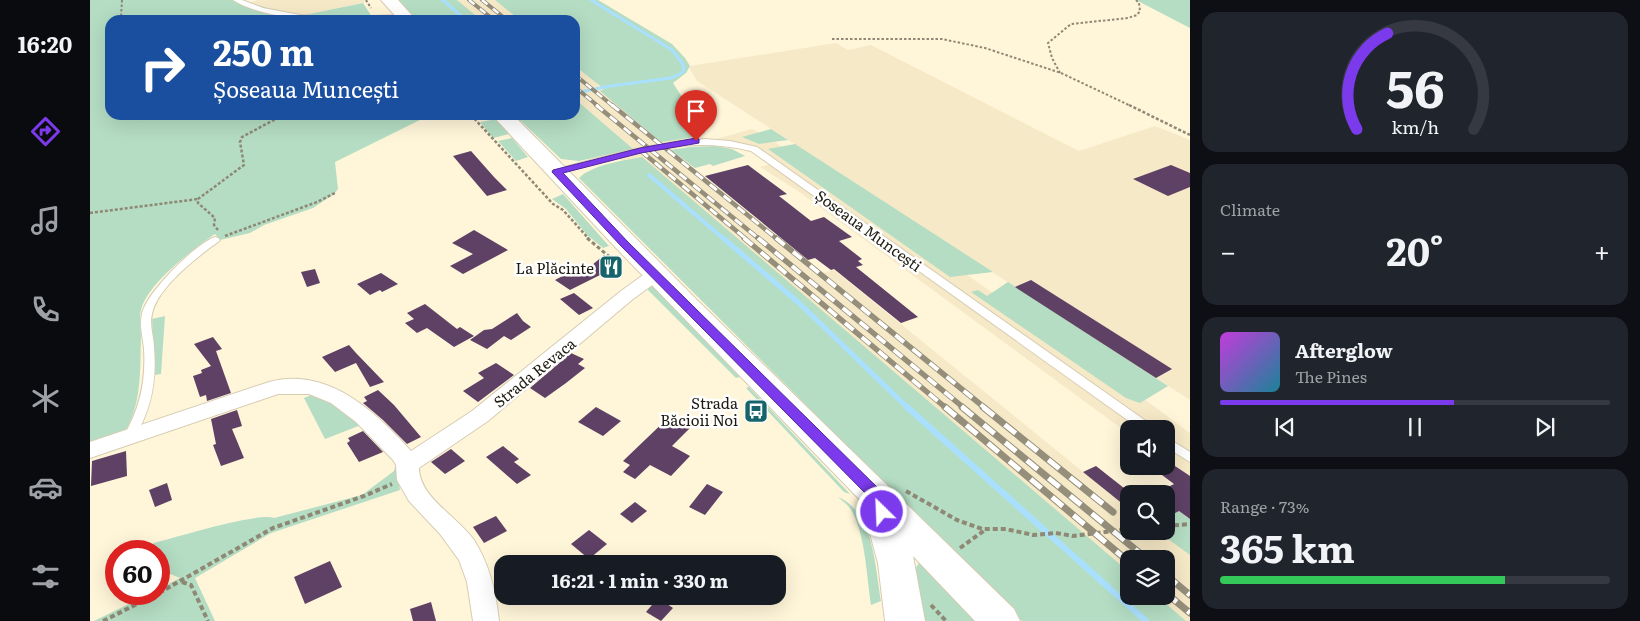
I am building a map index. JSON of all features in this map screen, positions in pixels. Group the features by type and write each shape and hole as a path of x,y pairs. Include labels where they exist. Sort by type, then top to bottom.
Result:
{"main road":[{"path":"389,0 403,15"},
{"path":"507,120 556,172 648,280 888,491 941,561 1000,621"},
{"path":"888,491 905,621"}],"street":[{"name":"Strada Revaca","path":"408,470 480,416 626,295 648,280"},
{"path":"90,450 262,391 288,385 312,386 353,406 372,423 408,470 408,479 418,496 451,530 475,563 482,588 486,621"}],"lane":[{"path":"236,0 266,11 295,15"},
{"name":"Șoseaua Muncești","path":"556,172 640,151 688,142 731,143 754,149 1136,420"},
{"path":"129,438 138,425 150,382 147,312 163,288 184,263 215,240"},
{"path":"1175,447 1190,458"}],"path":[{"path":"121,15 122,0"},
{"path":"1061,74 1052,58 1048,42 1071,24 1128,18 1136,15 1140,11 1139,3 1136,0"},
{"path":"832,39 942,39 957,41 1061,74 1105,93 1190,136"},
{"path":"90,213 198,199 244,165 240,142 242,137 274,120"},
{"path":"476,120 553,204 563,210 576,228 648,280"},
{"path":"198,199 198,203 215,218 214,225 222,237 308,206 335,193"},
{"path":"170,587 273,528 390,485 408,470"},
{"path":"888,491 929,506 957,520 987,529 1006,529 1033,535 1056,533 1073,536 1120,530"},
{"path":"1175,525 1190,524"},
{"path":"941,561 987,529"},
{"path":"181,582 191,585 208,621"},
{"path":"103,621 134,605"}],"shaded area":[{"path":"257,0 364,0 366,2 304,15 274,10 250,3"},
{"path":"441,0 509,0 528,15 458,15"},
{"path":"836,43 848,50 871,45 1079,151 1155,126 1190,140 1190,400 697,81 690,69 690,66"},
{"path":"580,58 597,84 604,90 622,87 695,143 672,150 823,273 834,270 1120,502 1120,540 1175,540 1175,517 1179,511 1188,518 1190,517 1190,621 1022,621 579,178 584,173 622,161 577,120 580,120"},
{"path":"752,129 769,138 1110,374 1172,420 1120,420 1120,427 798,191 760,167 778,162 766,152 745,144 716,139"},
{"path":"1175,422 1190,433 1190,477 1175,466"}],"green space":[{"path":"90,0 241,0 274,10 304,15 105,15 105,120 420,120 335,162 338,189 334,194 313,208 264,225 250,233 220,240 215,234 161,278 145,300 141,310 138,396 131,419 126,430 90,443"},
{"path":"397,0 457,0 475,15 412,15"},
{"path":"495,0 598,0 672,44 690,66 686,73 673,83 705,133 689,138 661,142 600,91 604,89 580,70 580,15 514,15"},
{"path":"1136,0 1190,0 1190,28"},
{"path":"363,3 371,15 304,15"},
{"path":"580,103 633,149 579,161 561,159 519,120 580,120"},
{"path":"498,120 509,134 493,138 480,122"},
{"path":"771,129 788,140 759,144 742,137"},
{"path":"512,138 528,157 516,161 498,141"},
{"path":"795,144 993,272 950,277 768,149"},
{"path":"715,146 732,149 745,156 713,166 710,164 695,168 671,150 690,147"},
{"path":"642,157 1120,564 1120,605 1167,605 1186,621 1022,621 579,178 592,169"},
{"path":"563,194 609,246 603,248 587,235 566,209 552,199"},
{"path":"1008,282 1168,386 1140,403 1126,398 971,292 978,290 987,296"},
{"path":"652,285 740,377 736,378 646,288"},
{"path":"165,316 161,374 155,375 152,319"},
{"path":"749,387 850,494 844,492 746,388"},
{"path":"314,394 330,399 366,423 325,439 304,398"},
{"path":"396,464 400,490 271,533 195,578 215,621 94,621 127,605 170,605 170,583 180,578 170,574 170,540 164,540 234,522 265,517 274,518 362,495 394,471"},
{"path":"838,497 850,504 859,515 871,542 881,601 871,605 859,527 849,507"},
{"path":"1179,511 1188,518 1190,517 1190,555 1169,540 1175,540 1175,513"},
{"path":"919,563 978,621 919,621 915,569"}],"building":[{"path":"471,151 507,190 487,196 453,156"},
{"path":"748,165 787,194 779,196 811,221 824,217 852,237 839,241 862,259 858,261 863,265 856,267 918,317 901,323 834,269 831,270 815,258 808,260 705,176"},
{"path":"1171,165 1190,173 1190,187 1168,196 1133,179"},
{"path":"474,230 508,250 463,274 450,266 473,254 452,243"},
{"path":"604,255 618,269 604,273 570,290 555,280 572,271 579,276"},
{"path":"315,269 320,283 307,287 301,272"},
{"path":"381,273 398,284 382,292 380,290 370,295 357,284"},
{"path":"1031,280 1172,369 1156,378 1015,287"},
{"path":"574,293 593,308 579,315 560,299"},
{"path":"425,304 457,329 460,327 474,336 454,347 427,328 417,333 405,323 414,319 407,313"},
{"path":"517,313 531,327 511,340 504,336 487,349 470,340 484,330 492,329"},
{"path":"213,337 222,349 216,351 231,393 207,401 206,395 200,397 193,376 202,373 201,370 211,366 194,344"},
{"path":"349,345 384,382 370,387 356,363 335,372 322,357"},
{"path":"571,353 584,359 578,364 585,368 545,398 530,388"},
{"path":"496,363 514,375 478,402 463,391 484,378 478,373"},
{"path":"378,390 394,405 421,437 407,444 363,403 367,401 364,397"},
{"path":"596,407 621,421 603,436 578,422"},
{"path":"237,410 242,426 232,429 244,458 221,466 213,445 216,444 211,419"},
{"path":"671,415 692,426 672,446 690,456 671,476 650,465 635,479 623,472 630,465 623,461"},
{"path":"363,431 383,452 359,462 347,443 350,441 348,438"},
{"path":"503,446 519,459 514,462 531,475 517,484 486,457"},
{"path":"451,449 465,461 445,474 431,462"},
{"path":"126,451 127,476 91,486 92,461"},
{"path":"1096,466 1120,485 1120,502 1083,472"},
{"path":"1175,466 1190,476 1190,519 1179,511 1175,513 1175,485 1172,485 1174,484 1162,475 1175,475"},
{"path":"167,483 172,500 155,507 149,490"},
{"path":"707,484 723,492 705,515 689,507"},
{"path":"635,502 647,511 632,523 620,514"},
{"path":"496,516 507,531 484,543 473,527"},
{"path":"589,530 607,544 594,555 584,555 571,544"},
{"path":"330,561 342,587 305,604 294,577"},
{"path":"431,602 436,621 413,621 410,609"},
{"path":"652,605 668,605 673,608 661,621 646,612"}],"waterway":[{"path":"443,0 460,15"},
{"path":"580,92 671,78 682,73 684,69 682,63 672,50 591,0"},
{"path":"649,175 724,239"},
{"path":"723,238 799,303 908,408"},
{"path":"907,407 1146,621"}],"railway":[{"path":"469,0 488,15"},
{"path":"482,0 501,15"},
{"path":"580,79 613,106"},
{"path":"580,91 598,106"},
{"path":"596,105 759,239"},
{"path":"612,105 777,239"},
{"path":"641,151 746,239"},
{"path":"744,238 946,408"},
{"path":"758,238 964,408"},
{"path":"776,238 985,408"},
{"path":"945,407 1120,554"},
{"path":"962,407 1136,550"},
{"path":"983,407 1113,512"},
{"path":"1175,582 1190,595"},
{"path":"1175,600 1190,613"}],"place":[{"name":"La Plăcinte","path":"611,267"},
{"name":"Strada Băcioii Noi","path":"756,411"}],"route":[{"path":"696,141 640,151 556,172 701,321 835,452 876,496 882,512"}]}
